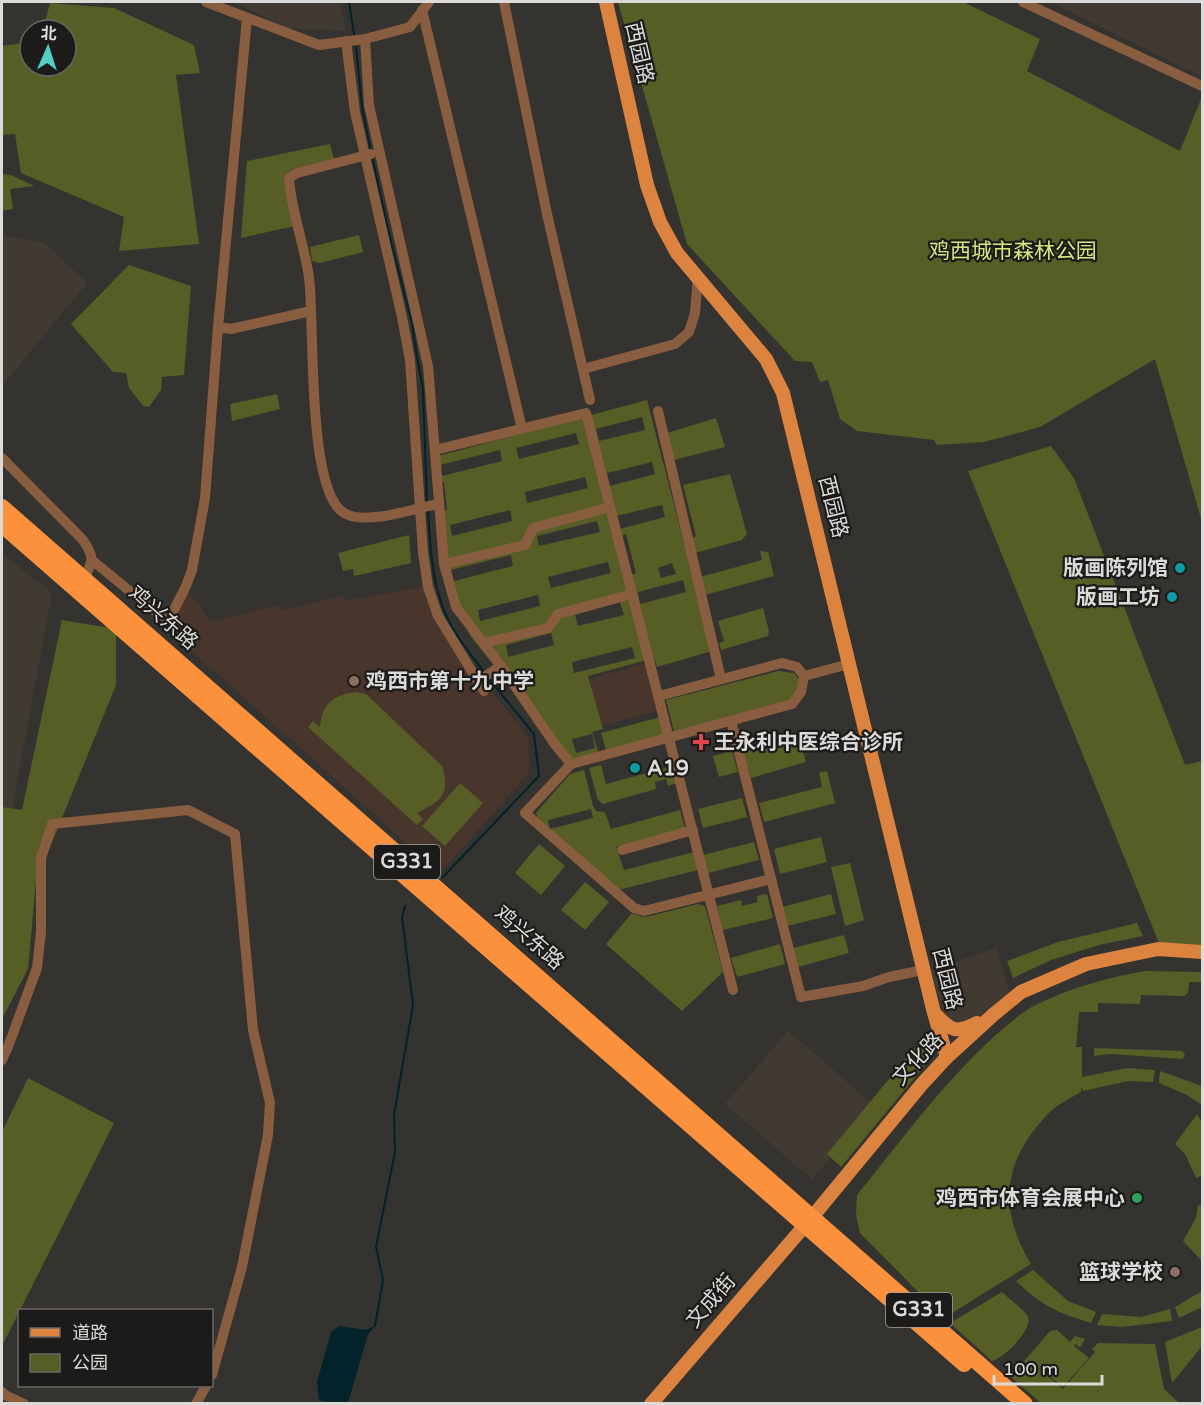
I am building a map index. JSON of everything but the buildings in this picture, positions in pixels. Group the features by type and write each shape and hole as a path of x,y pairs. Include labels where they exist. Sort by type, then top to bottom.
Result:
{"highway":[{"name":"鸡兴东路","path":"2,507 811,1224 1009,1404"},
{"name":"鸡兴东路","path":"2,525 811,1224 1025,1404"}],"main road":[{"name":"西园路","path":"606,2 647,185 660,222 677,253 766,359 783,393 923,970 949,1061"},
{"name":"文化路","path":"949,1061 993,1015 1021,992 1086,964 1158,949 1203,952"},
{"name":"文化路","path":"811,1224 922,1084 1025,999 1086,974 1146,959 1161,957 1203,959"},
{"path":"934,1013 948,1029 963,1031 993,1015"},
{"name":"文成街","path":"651,1404 811,1224"},
{"name":"文成街","path":"661,1404 811,1224"}],"street":[{"path":"206,2 319,45 365,39 410,27 426,6"},
{"path":"504,2 545,203 590,400"},
{"path":"1023,2 1203,86"},
{"path":"426,6 522,429"},
{"path":"2,458 83,540 91,552 93,561 149,607 169,620 192,570 205,498 218,327 247,18"},
{"path":"365,39 370,109 428,366 443,563 456,607 571,764"},
{"path":"346,41 355,112 410,360 424,564 428,587 438,616 481,686 501,666"},
{"path":"351,75 367,72"},
{"path":"355,112 370,109"},
{"path":"380,152 297,172 289,178 309,275 317,439 324,481 333,502 344,513 371,518 438,504"},
{"path":"583,369 675,344 689,332 695,313 698,277"},
{"path":"218,327 231,329 311,311"},
{"path":"658,411 721,679"},
{"path":"435,450 585,413 670,737 733,990"},
{"path":"424,564 443,563 525,545 533,528 610,507"},
{"path":"84,579 93,561"},
{"path":"484,643 548,628 558,614 632,594"},
{"path":"659,696 782,663 797,667 804,676 801,692 792,704 571,764 525,813 634,908 644,911 771,879"},
{"path":"804,676 849,664"},
{"path":"730,721 801,997 863,986 889,977 923,970"},
{"path":"2,1060 37,968 41,932 41,858 52,824 188,810 235,834 253,1030 270,1103 268,1135 242,1267 213,1371"},
{"path":"622,850 693,830"},
{"path":"196,1404 205,1387"},
{"path":"2,1392 24,1404"}],"shaded area":[{"path":"234,2 340,2 346,31 287,28"},
{"path":"1050,2 1202,2 1201,76"},
{"path":"2,236 44,243 87,283 2,386"},
{"path":"2,554 52,593 12,809 2,807"},
{"name":"鸡西市第十九中学","path":"423,587 433,617 528,738 529,773 440,873 162,624 187,590 211,622 279,605 281,611 343,596 344,601"},
{"path":"645,664 657,711 602,726 589,679"},
{"path":"997,948 1009,992 964,1028 946,1023 931,970"},
{"path":"788,1031 875,1106 812,1179 725,1104"}],"green space":[{"name":"鸡西城市森林公园","path":"618,2 963,2 1040,39 1027,71 1180,151 1201,99 1202,522 1155,359 1040,427 984,442 937,445 934,440 857,431 840,419 828,380 820,382 812,362 795,361 687,244"},
{"path":"50,3 114,8 194,45 200,73 176,75 199,244 119,251 124,217 21,173 15,134 2,135 2,46 18,44 18,78 78,78 78,18 46,18"},
{"path":"330,144 334,159 293,169 285,175 295,226 241,238 247,161"},
{"path":"2,174 11,175 34,186 10,189 13,209 2,211"},
{"path":"359,235 363,252 320,263 312,261 310,247"},
{"path":"129,265 191,286 184,375 162,377 161,390 149,407 143,406 129,388 126,373 113,372 71,324"},
{"path":"277,394 280,409 232,421 230,404"},
{"path":"647,400 712,651 657,667 654,658 588,676 603,729 592,732 599,754 572,762 471,637 458,607 450,576 442,511 447,510 444,482 439,483 438,456","holes":["642,417 645,430 599,441 596,429","576,433 579,444 519,459 516,448","500,450 502,461 442,476 440,465","652,462 655,474 610,486 607,473","585,477 588,488 527,503 525,492","662,505 665,517 620,529 616,516","510,510 512,521 452,536 450,525","597,521 600,532 539,546 537,536","626,534 636,573 628,576 618,537","511,555 513,566 454,581 451,570","608,562 611,573 551,588 548,577","672,563 676,574 661,578 658,568","683,580 686,592 640,604 638,592","538,595 540,606 480,621 478,610","620,602 624,615 578,626 575,615","551,633 554,645 508,657 506,645","632,647 635,658 574,673 572,662","592,734 595,748 576,753 572,739"]},
{"path":"716,418 725,447 670,461 664,434"},
{"path":"1051,446 1074,478 1185,765 1202,761 1202,945 1159,943 968,471"},
{"path":"730,474 747,534 742,540 695,553 691,539 696,536 683,485"},
{"path":"409,535 411,563 354,576 353,569 343,571 338,553"},
{"path":"760,551 768,552 774,576 705,595 700,577 762,560"},
{"path":"763,608 769,631 768,636 721,650 719,643 724,641 718,621"},
{"path":"62,620 116,629 116,685 36,882 28,969 2,1019 2,807 22,810"},
{"path":"778,671 794,673 799,680 798,690 789,700 674,731 666,700"},
{"path":"356,692 366,694 442,766 445,784 442,796 438,801 417,813 423,819 417,825 308,727 313,721 320,727 323,712 335,698"},
{"path":"660,717 665,734 606,750 601,733"},
{"path":"798,735 806,762 751,778 743,750"},
{"path":"732,751 738,772 719,777 713,756"},
{"path":"601,765 606,784 673,766 677,783 668,786 666,779 655,782 656,789 603,804 598,800 589,768"},
{"path":"584,770 593,806 596,811 605,812 611,829 680,810 685,828 616,847 624,870 694,852 698,870 618,890 539,822 536,813 570,774","holes":["591,809 593,818 550,829 548,820"]},
{"path":"827,771 835,803 764,822 759,803 822,787 819,773"},
{"path":"460,783 483,803 445,846 422,826"},
{"path":"742,798 747,817 703,828 698,809"},
{"path":"821,837 827,862 780,874 774,849"},
{"path":"754,842 759,860 708,873 703,855"},
{"path":"539,844 565,866 541,895 515,873"},
{"path":"850,863 864,920 845,926 831,867"},
{"path":"585,882 609,902 585,930 561,910"},
{"path":"767,894 773,918 723,930 717,906 741,900 742,906 758,902 757,896"},
{"path":"831,894 836,914 787,926 782,907"},
{"path":"698,904 705,906 723,972 682,1011 606,944 632,913 643,917"},
{"path":"1137,923 1143,936 1099,945 1051,960 1013,978 1007,961 1058,942"},
{"path":"844,935 849,953 798,967 793,948"},
{"path":"780,944 785,964 737,977 731,958"},
{"path":"1145,971 1202,972 1202,982 1189,982 1188,993 1184,996 1141,995 1140,1004 1098,1003 1098,1012 1079,1012 1076,1047 1082,1047 1082,1077 1127,1068 1155,1070 1153,1082 1128,1081 1083,1091 1081,1087 1081,1092 1053,1109 1034,1130 1014,1166 1010,1185 1013,1223 1031,1264 944,1318 860,1233 856,1215 857,1195 956,1074 1000,1031 1024,1012 1081,986"},
{"path":"922,1039 931,1058 841,1167 827,1154"},
{"path":"1094,1048 1183,1051 1185,1056 1182,1059 1111,1054 1094,1056"},
{"path":"1160,1071 1202,1086 1202,1105 1187,1095 1159,1083"},
{"path":"28,1078 114,1123 21,1309 18,1309 18,1314 2,1346 2,1132"},
{"path":"1197,1114 1202,1122 1202,1176 1196,1178 1185,1154 1175,1144"},
{"path":"1198,1205 1202,1205 1202,1261 1183,1241 1196,1218"},
{"path":"1033,1270 1068,1301 1096,1312 1091,1323 1051,1308 1016,1281"},
{"path":"1202,1291 1202,1307 1179,1318 1175,1307"},
{"path":"1002,1292 1025,1312 1029,1320 1017,1341 1004,1354 992,1361 950,1323"},
{"path":"1170,1309 1172,1321 1122,1327 1097,1325 1102,1314 1141,1317"},
{"path":"1202,1327 1202,1346 1172,1383 1165,1342"},
{"path":"1057,1330 1070,1342 1075,1336 1085,1339 1080,1348 1076,1344 1074,1346 1089,1358 1063,1387 1033,1363 1063,1389 1095,1352 1092,1349 1098,1343 1155,1344 1164,1389 1179,1403 1041,1403 1012,1378 1050,1331"}],"water":[{"path":"339,1326 366,1330 375,1326 368,1334 348,1403 330,1403 319,1400 317,1382 331,1332"}],"waterway":[{"path":"349,2 354,34"},
{"path":"356,47 362,107 371,152"},
{"path":"372,157 412,323 423,390 427,503"},
{"path":"428,509 433,569 445,614 484,672"},
{"path":"443,877 539,776 534,734 489,679"},
{"path":"375,1326 383,1280 376,1247 395,1152 394,1115 413,1005 402,917 405,906"}],"place":[{"name":"版画陈列馆","path":"1180,568"},
{"name":"版画工坊","path":"1172,597"},
{"name":"鸡西市第十九中学","path":"354,681"},
{"name":"王永利中医综合诊所","path":"701,742"},
{"name":"A19","path":"635,768"},
{"name":"鸡西市体育会展中心","path":"1137,1198"},
{"name":"篮球学校","path":"1175,1272"}]}
